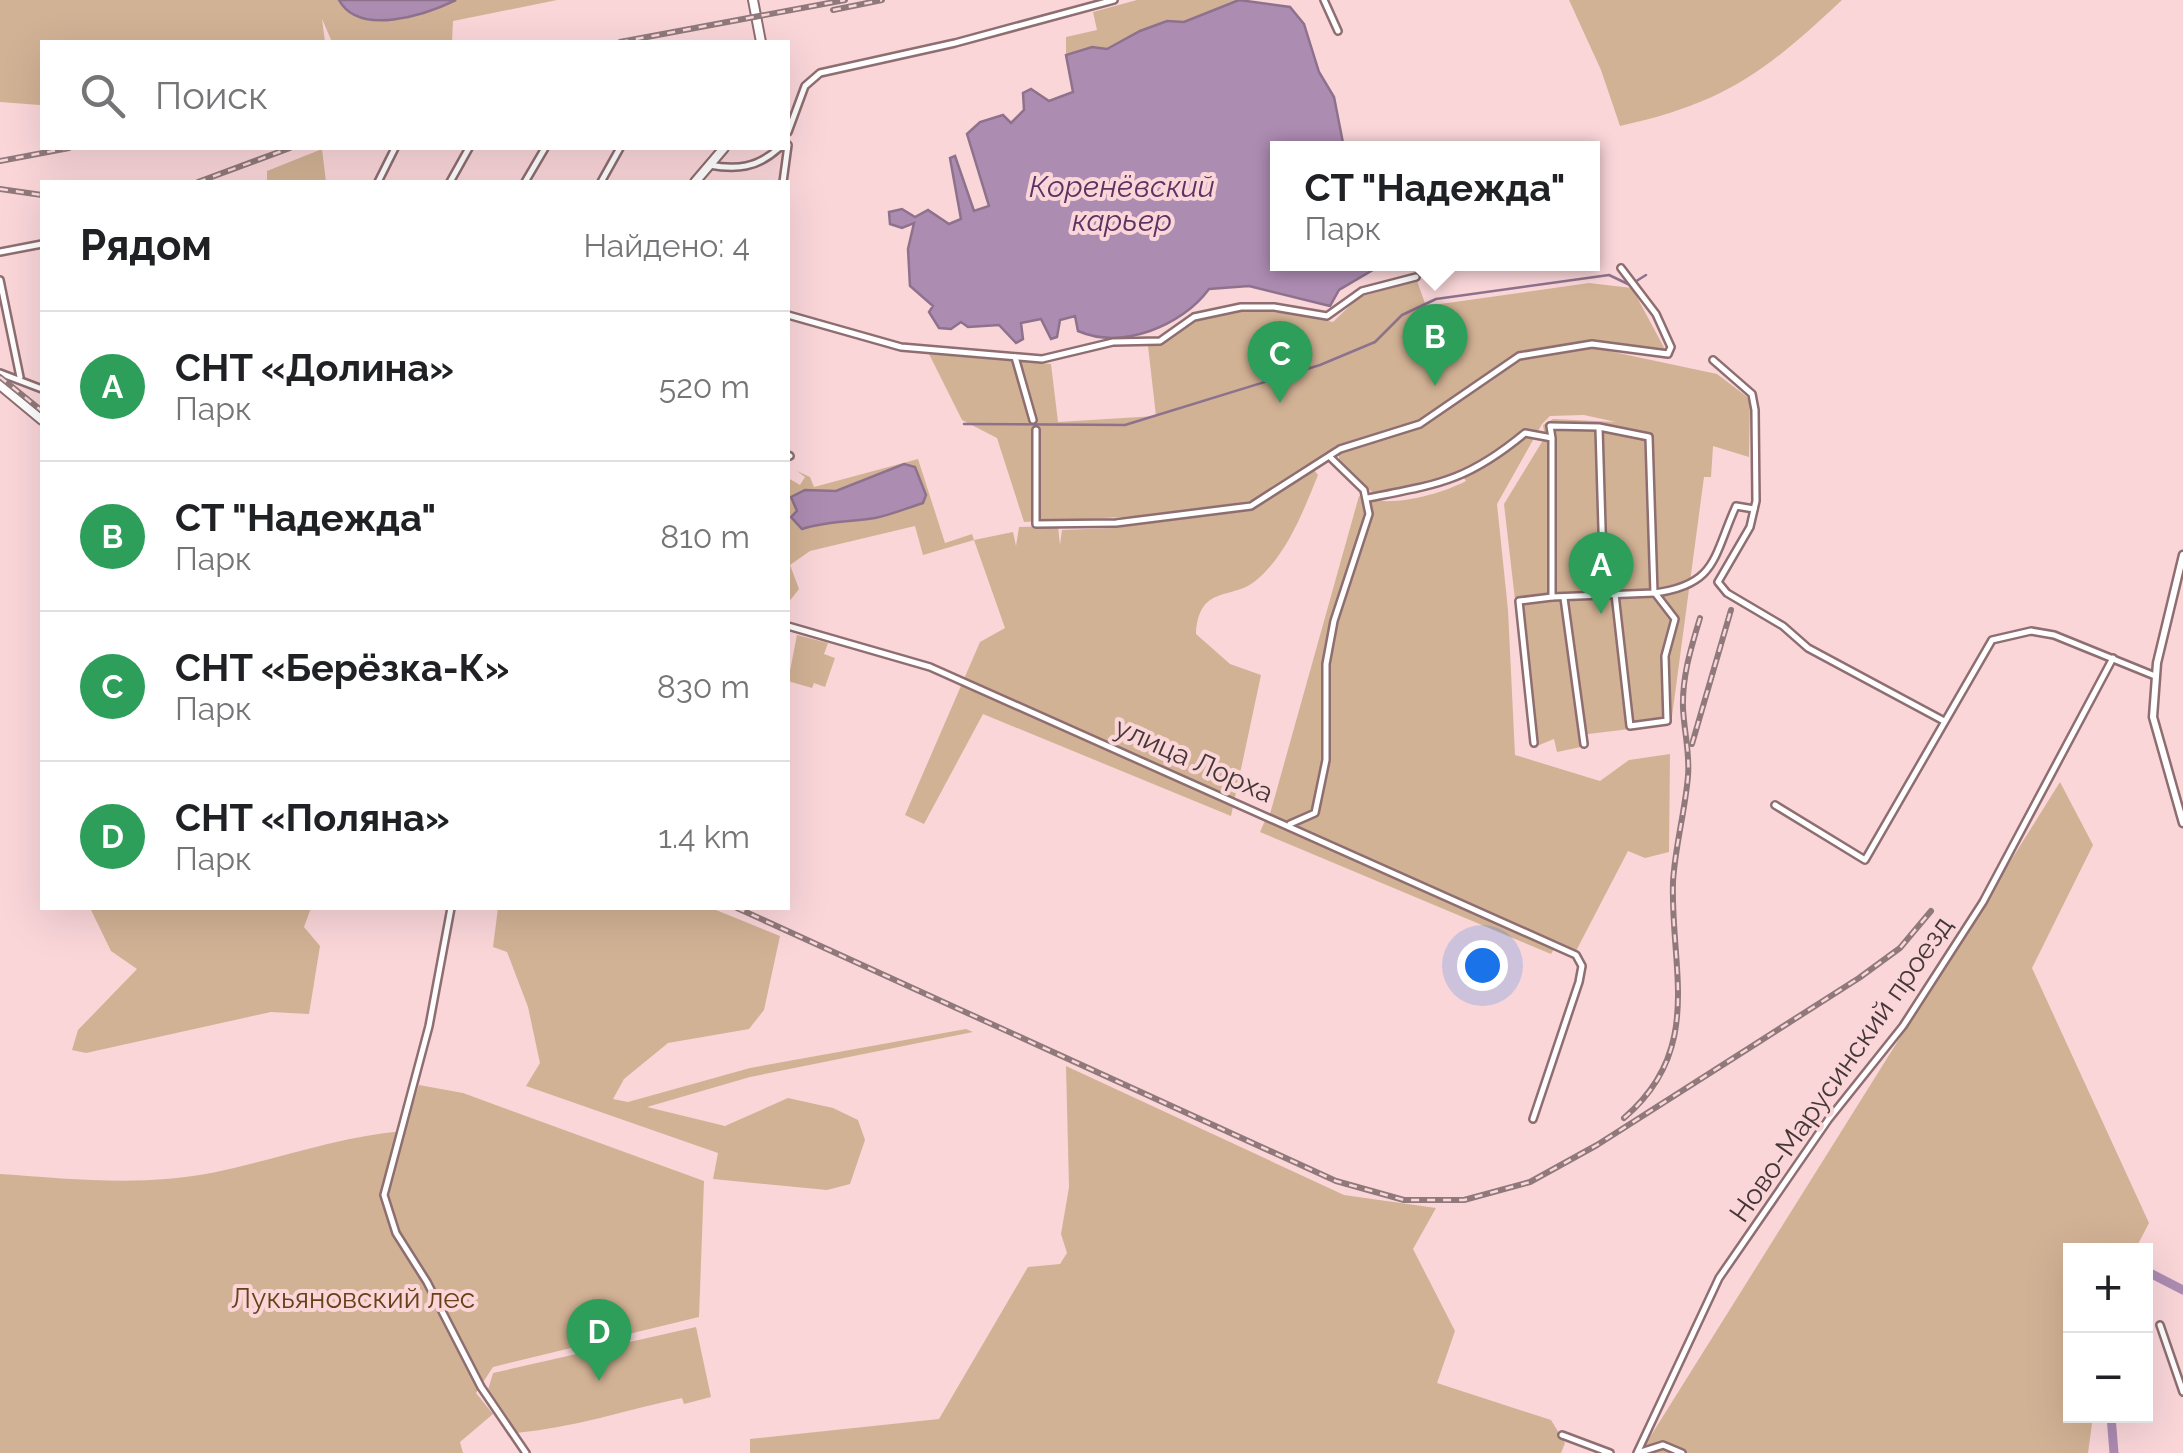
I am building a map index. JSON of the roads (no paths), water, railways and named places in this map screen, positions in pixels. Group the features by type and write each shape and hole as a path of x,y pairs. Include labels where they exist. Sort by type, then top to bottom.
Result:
{"main road":[{"path":"752,0 761,40"},
{"path":"697,180 718,150"},
{"path":"0,385 40,418"}],"street":[{"path":"790,126 804,86 820,73 955,43 1114,0"},
{"path":"1324,0 1338,31"},
{"path":"379,180 394,150"},
{"path":"451,180 468,150"},
{"path":"526,180 544,150"},
{"path":"602,180 619,150"},
{"path":"709,165 731,169 754,165 776,150"},
{"path":"783,180 787,150"},
{"path":"0,252 40,244"},
{"path":"1036,430 1036,524 1116,524 1250,506 1354,442 1420,424 1519,356 1592,344 1668,354 1671,347 1656,314 1622,268"},
{"path":"790,316 901,347 1042,359 1113,342 1160,341 1194,317 1248,306 1327,316 1362,291 1416,277"},
{"path":"0,280 20,377 40,388"},
{"path":"1015,358 1033,420"},
{"path":"1714,360 1752,394 1754,509 1750,527 1718,582 1808,648 1944,721"},
{"path":"0,373 15,380 20,377"},
{"path":"1552,597 1550,426 1599,427 1649,436 1654,593 1675,619 1664,656 1667,721 1630,726 1615,594"},
{"path":"1599,427 1604,595"},
{"path":"1368,498 1451,481 1487,465 1525,434 1552,438"},
{"path":"1290,824 1315,813 1326,760 1326,664 1334,621 1363,544 1368,498 1330,458"},
{"path":"1534,743 1519,601 1685,589 1698,582 1720,548 1736,506 1754,509"},
{"path":"2183,555 2154,676 2154,733 2183,823"},
{"path":"1564,598 1584,744"},
{"name":"улица Лорха","path":"790,627 930,667 1576,954 1582,966 1579,982 1533,1119"},
{"path":"1775,805 1865,860 1992,640 2031,630 2154,676"},
{"name":"Ново-Марусинский проезд","path":"1636,1453 1719,1278 1828,1120 1902,1026 1983,902 2113,658"},
{"path":"451,910 424,1040 388,1174 388,1214 481,1387 526,1453"},
{"path":"2160,1325 2183,1392"},
{"path":"1562,1435 1610,1453"},
{"path":"1636,1453 1663,1445 1682,1453"}],"water":[{"path":"339,0 456,0 427,12 377,20 361,18"},
{"name":"Коренёвский карьер","path":"1239,0 1290,7 1304,24 1319,72 1334,97 1343,141 1270,141 1270,271 1371,271 1339,290 1330,306 1249,286 1209,289 1167,324 1132,336 1113,338 1078,331 1075,316 1060,320 1057,337 1051,339 1041,319 1021,323 1023,339 1016,343 999,325 968,327 961,322 951,329 939,328 929,312 933,306 910,286 908,249 914,223 902,228 890,224 889,212 902,209 915,217 928,210 949,224 961,219 950,158 955,156 974,211 989,206 967,134 980,122 1003,115 1011,123 1024,110 1023,93 1031,89 1049,101 1073,92 1066,55 1092,47 1107,49 1167,21 1184,22"},
{"path":"904,464 915,467 926,495 923,503 875,518 802,529 791,517 797,511 791,497 805,490 836,491"}],"waterway":[{"path":"964,424 1125,425 1320,365 1375,342 1402,315 1436,299 1609,275 1630,285 1646,275"},
{"path":"2153,1275 2183,1290"},
{"path":"2112,1423 2114,1453"}],"railway":[{"path":"631,40 845,0"},
{"path":"833,10 882,0"},
{"path":"0,161 58,150"},
{"path":"203,180 285,150"},
{"path":"0,189 40,195"},
{"path":"0,377 40,409"},
{"path":"1692,744 1731,610"},
{"path":"1624,1118 1649,1092 1665,1064 1674,1036 1678,976 1673,882 1688,767 1683,696 1700,618"},
{"path":"741,910 1336,1181 1404,1200 1464,1200 1530,1182 1597,1145 1859,978 1900,948 1931,911"}],"place":[{"name":"СТ \"Надежда\"","path":"1435,386"},
{"name":"СНТ «Берёзка-К»","path":"1280,403"},
{"name":"СНТ «Долина»","path":"1601,614"},
{"name":"СНТ «Поляна»","path":"599,1381"}],"park label":[{"name":"Лукьяновский лес","path":"353,1298"}]}
